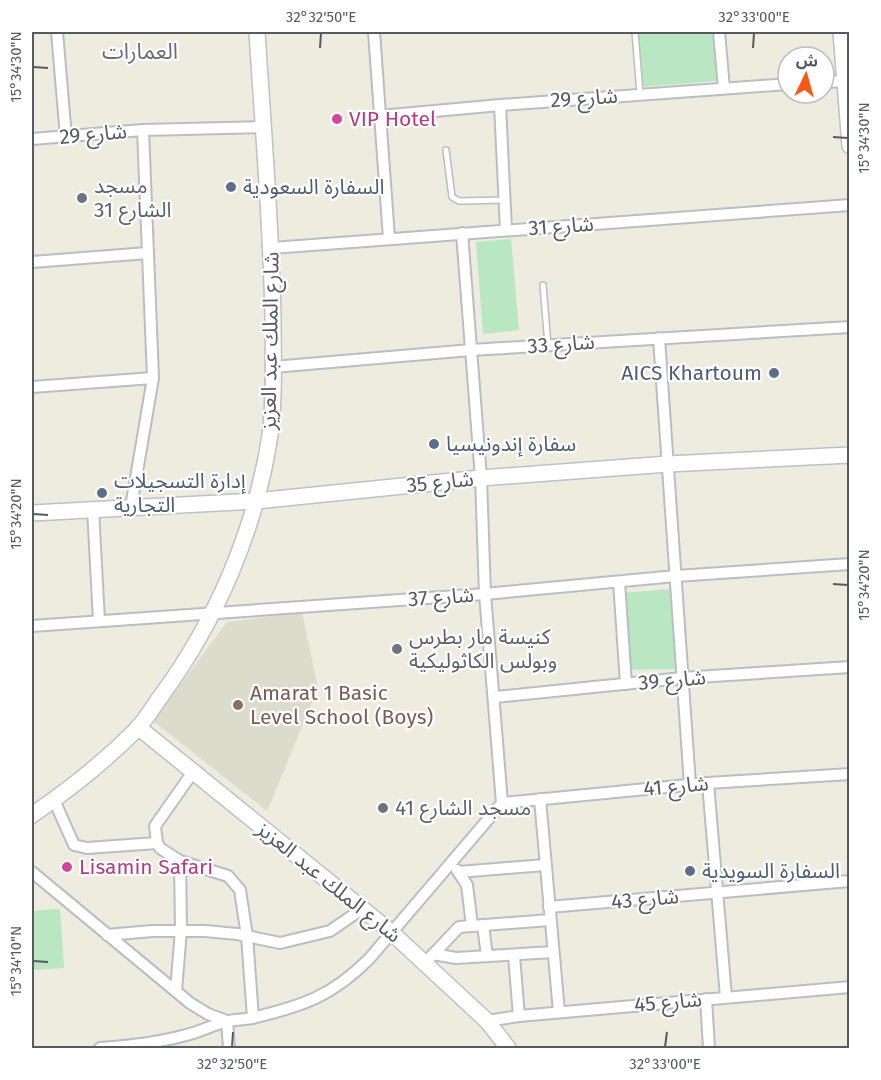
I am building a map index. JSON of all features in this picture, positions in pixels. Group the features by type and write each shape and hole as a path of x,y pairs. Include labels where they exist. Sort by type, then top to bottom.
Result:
{"street":[{"path":"57,32 66,137"},
{"name":"شارع الملك عبد العزيز","path":"32,815 101,762 138,727 183,666 212,614 256,501 270,434 273,367 272,248 256,32"},
{"path":"374,32 389,238"},
{"path":"719,32 724,88"},
{"path":"841,32 849,146"},
{"path":"836,81 845,81"},
{"name":"شارع 29","path":"380,116 776,85"},
{"path":"500,105 506,230"},
{"name":"شارع 29","path":"32,139 143,130 263,127"},
{"path":"131,507 153,378 143,130"},
{"name":"شارع 31","path":"272,248 849,205"},
{"path":"100,1048 142,1045 189,1035 227,1021 253,1018 305,1004 327,994 353,974 502,802 485,594 481,478 462,233"},
{"path":"32,262 148,253"},
{"name":"شارع 33","path":"273,367 471,350 849,327"},
{"path":"659,338 690,785"},
{"path":"32,387 153,378"},
{"name":"شارع 35","path":"32,513 256,501 481,478 668,464 849,455"},
{"path":"93,509 99,621"},
{"name":"شارع 37","path":"32,626 485,594 676,576 849,564"},
{"path":"619,582 626,684"},
{"name":"شارع 39","path":"495,697 682,678 849,667"},
{"name":"شارع الملك عبد العزيز","path":"138,727 362,909 429,959 488,1020 508,1048"},
{"path":"194,772 155,826 157,843 160,848 180,861 228,876 240,890 247,936 253,1018"},
{"name":"شارع 41","path":"502,802 708,783 849,774"},
{"path":"708,783 726,997"},
{"path":"540,799 559,1012"},
{"path":"54,800 74,845 87,848 157,843"},
{"path":"176,991 181,930 180,861"},
{"path":"449,864 459,872 467,885 487,956"},
{"path":"459,872 545,865"},
{"path":"32,872 176,991 208,1014 227,1021"},
{"name":"شارع 43","path":"549,907 849,881"},
{"path":"107,935 181,930 286,942 330,931 362,909"},
{"path":"429,959 456,929 550,920"},
{"path":"429,959 553,952"},
{"path":"514,956 519,1016"},
{"name":"شارع 45","path":"488,1020 849,987"},
{"path":"705,999 709,1048"},
{"path":"227,1021 229,1048"}],"lane":[{"path":"635,32 640,94"},
{"path":"446,150 452,198 459,201 505,200"},
{"path":"543,285 548,345"}],"shaded area":[{"name":"Amarat 1 Basic Level School (Boys)","path":"302,612 318,688 267,811 153,721 227,622"}],"green space":[{"path":"637,32 713,32 717,81 641,87"},
{"path":"511,239 519,330 483,334 476,242"},
{"path":"671,589 675,669 626,670 622,593"},
{"path":"60,909 64,968 33,970 32,911"}],"place":[{"name":"VIP Hotel","path":"337,119"},
{"name":"السفارة السعودية","path":"231,187"},
{"name":"مسجد الشارع 31","path":"82,198"},
{"name":"AICS Khartoum","path":"774,373"},
{"name":"سفارة إندونيسيا","path":"434,444"},
{"name":"إدارة التسجيلات التجارية","path":"102,493"},
{"name":"كنيسة مار بطرس وبولس الكاثوليكية","path":"397,649"},
{"name":"Amarat 1 Basic Level School (Boys)","path":"238,705"},
{"name":"مسجد الشارع 41","path":"383,808"},
{"name":"Lisamin Safari","path":"67,867"},
{"name":"السفارة السويدية","path":"690,871"}],"district":[{"name":"العمارات","path":"140,51"}]}
